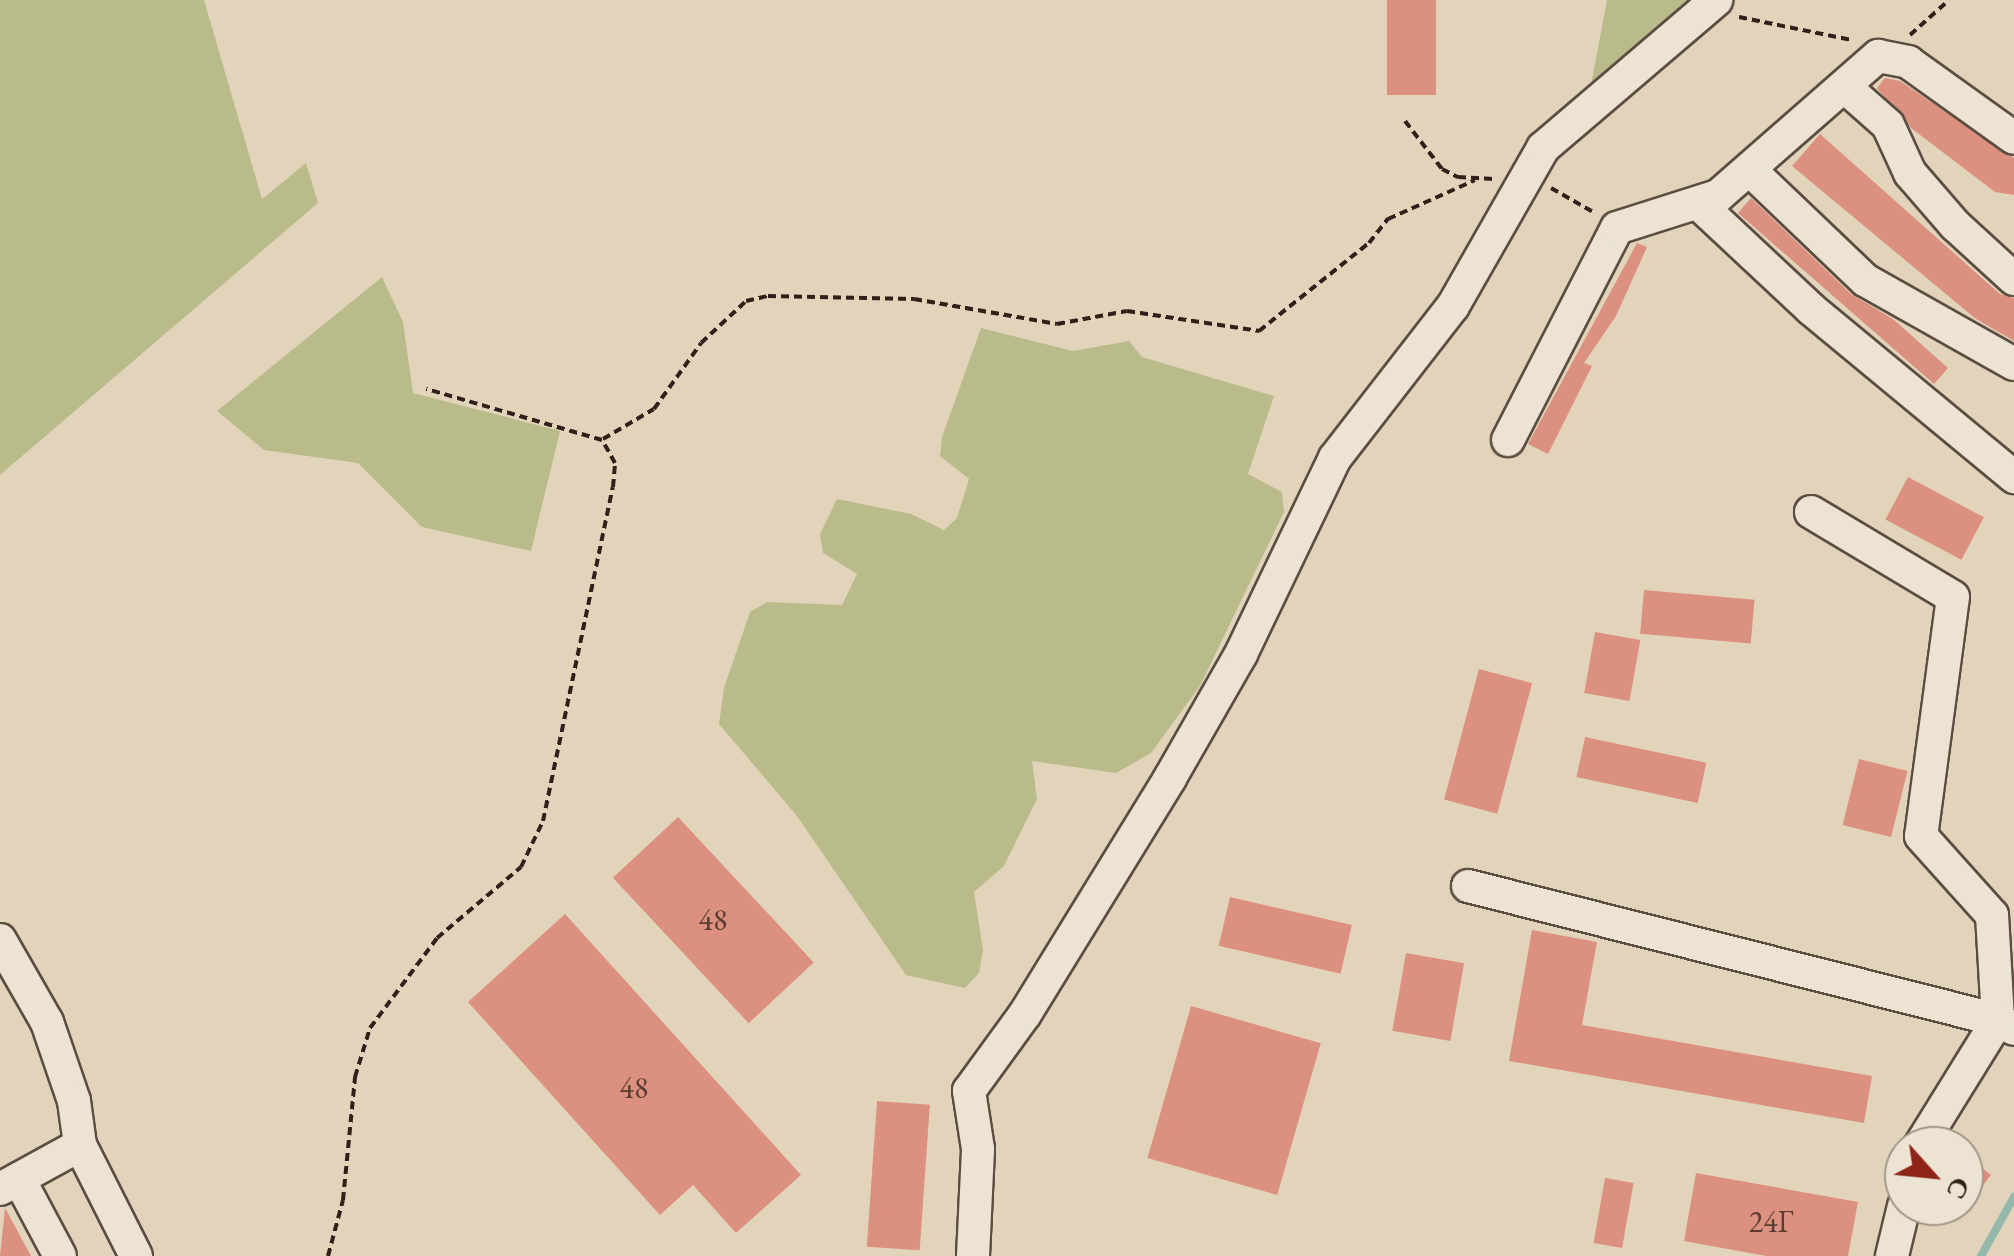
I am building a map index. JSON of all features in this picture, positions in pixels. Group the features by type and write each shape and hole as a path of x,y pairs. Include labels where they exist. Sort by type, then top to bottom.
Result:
{"street":[{"path":"973,1256 978,1148 969,1090 1035,998 1170,778 1241,654 1335,458 1452,306 1543,148 1715,1"},
{"path":"1508,440 1604,243 1640,218 1700,205 1752,171 1878,56 1908,62 2014,138"},
{"path":"1845,87 1888,125 1910,173 1944,212 2014,279"},
{"path":"1752,171 1865,280 2014,364"},
{"path":"1700,205 1798,298 2014,477"},
{"path":"1811,512 1953,597 1921,836 1992,914 2006,1024 1934,1126"},
{"path":"1468,886 2006,1024"},
{"path":"0,940 64,1066 80,1145 136,1256"},
{"path":"60,1256 9,1184 80,1145"},
{"path":"1892,1256 1899,1226"}],"path":[{"path":"1715,1 1744,20 1856,41 1878,56 1949,0"},
{"path":"602,440 654,409 701,343 746,302 768,296 914,298 1057,324 1127,311 1259,331 1369,243 1388,219 1475,180"},
{"path":"328,1256 343,1200 355,1077 370,1028 437,938 521,867 543,821 613,486 615,463 602,440 426,389"}],"green space":[{"path":"0,0 204,0 262,199 306,163 318,203 0,475"},
{"path":"1607,0 1705,0 1591,85"},
{"path":"382,277 403,322 413,393 560,431 531,551 422,527 358,463 264,450 217,411"},
{"path":"981,328 1073,351 1129,341 1142,357 1274,396 1248,474 1282,492 1284,512 1200,686 1151,753 1116,773 1032,761 1037,799 1004,866 974,892 983,950 979,973 965,988 906,975 797,816 719,724 724,688 750,612 767,602 842,605 857,574 823,553 820,534 837,499 911,514 944,530 957,518 969,479 940,456 942,437"}],"building":[{"path":"1387,0 1436,0 1436,95 1387,95"},
{"path":"1885,78 1900,81 2014,158 2014,195 1995,192 1911,128 1877,88"},
{"path":"1820,134 2000,294 2014,298 2014,341 1976,319 1792,166"},
{"path":"1751,198 1851,294 1893,319 1948,368 1934,384 1738,213"},
{"path":"1637,243 1647,247 1616,316 1584,363 1592,366 1548,454 1528,444"},
{"path":"1908,477 1984,517 1961,560 1885,519"},
{"path":"1644,590 1755,600 1751,644 1640,634"},
{"path":"1595,632 1640,640 1630,701 1584,693"},
{"path":"1479,669 1532,683 1497,814 1444,799"},
{"path":"1585,737 1706,763 1698,803 1576,777"},
{"path":"1859,759 1908,771 1891,837 1843,825"},
{"path":"678,817 814,963 749,1023 613,878"},
{"path":"1230,897 1352,925 1341,974 1219,946"},
{"path":"565,914 801,1175 736,1233 693,1185 660,1215 468,1002"},
{"path":"1532,930 1597,942 1582,1025 1872,1076 1864,1123 1509,1061"},
{"path":"1406,953 1464,963 1450,1041 1392,1031"},
{"path":"1191,1006 1321,1043 1277,1195 1147,1158"},
{"path":"877,1101 930,1105 920,1250 867,1247"},
{"path":"1696,1173 1858,1202 1848,1256 1766,1256 1684,1241"},
{"path":"1605,1178 1634,1183 1622,1248 1594,1243"},
{"path":"5,1208 31,1256 0,1256"}],"waterway":[{"path":"1981,1256 2014,1197"}]}
